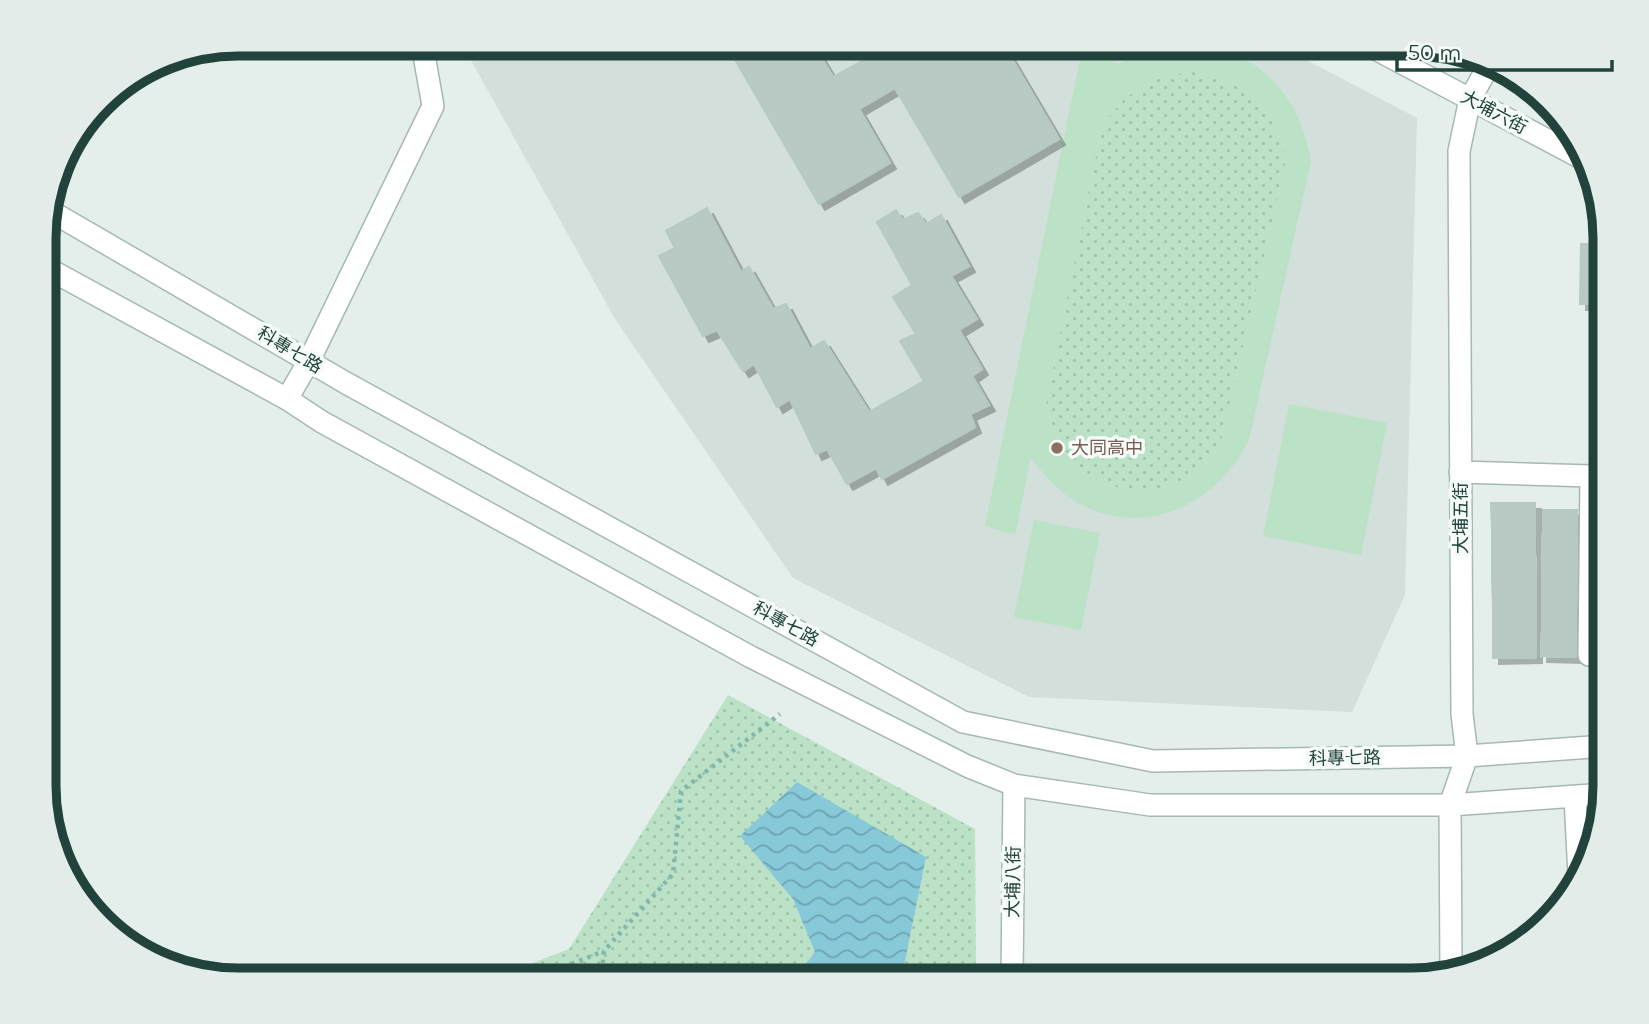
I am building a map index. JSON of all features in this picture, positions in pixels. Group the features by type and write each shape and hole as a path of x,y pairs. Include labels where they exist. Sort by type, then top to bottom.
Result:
{"street":[{"path":"287,400 309,361 433,106 424,56"},
{"name":"大埔六街","path":"1389,56 1572,153"},
{"name":"大埔五街","path":"1451,963 1450,805 1466,756 1462,714 1459,151 1471,99 1485,72"},
{"name":"科專七路","path":"58,215 309,361 963,722 1153,761 1466,756 1593,747"},
{"path":"56,273 751,657 967,766 1014,785 1150,805 1450,805 1593,795"},
{"path":"1460,472 1591,476 1589,655"},
{"name":"大埔八街","path":"1012,968 1014,785"},
{"path":"1575,797 1577,858"}],"path":[{"path":"562,968 604,951 673,874 681,791 780,714"},
{"path":"602,968 604,951"}],"shaded area":[{"name":"大同高中","path":"469,56 1299,56 1417,118 1405,595 1352,712 1029,697 793,578 615,319"}],"green space":[{"path":"1081,56 1117,56 1116,65 1137,56 1241,57 1266,74 1286,97 1302,126 1311,161 1249,440 1235,463 1217,483 1197,499 1150,517 1125,518 1099,512 1073,500 1055,486 1031,458 1015,535 985,526","holes":["1193,72 1228,82 1256,100 1267,113 1282,143 1286,162 1219,449 1196,471 1170,485 1143,490 1117,487 1092,477 1072,459 1056,435 1046,404 1101,130 1128,96 1163,77"]},
{"path":"1193,72 1228,82 1256,100 1275,127 1286,162 1219,449 1196,471 1170,485 1143,490 1117,487 1093,477 1072,459 1056,435 1046,404 1101,130 1118,106 1139,88 1163,77"},
{"path":"1289,404 1387,423 1361,555 1263,536"},
{"path":"1034,520 1100,533 1081,630 1014,617"},
{"path":"728,695 975,829 976,968 520,968 569,949"}],"water":[{"path":"797,782 926,857 903,968 803,968 815,952 793,899 740,836"}],"building":[{"path":"733,56 820,56 833,77 871,56 1010,56 1059,139 959,197 895,88 859,109 890,163 819,204"},
{"path":"707,208 741,272 749,267 773,309 786,304 810,349 824,341 869,412 924,381 900,341 916,334 893,297 912,285 877,222 896,210 903,220 918,213 926,224 941,215 969,266 951,276 977,319 959,330 982,369 972,376 989,405 970,414 975,427 882,479 876,468 847,484 827,449 816,454 790,399 777,407 754,364 743,371 717,330 703,336 659,256 675,248 666,231"},
{"path":"1581,244 1593,244 1593,304 1580,304"},
{"path":"1491,503 1535,503 1535,528 1492,529"},
{"path":"1543,510 1577,510 1577,535 1543,534"},
{"path":"1535,528 1535,554 1492,555 1492,529"},
{"path":"1543,534 1577,535 1577,559 1542,558"},
{"path":"1535,554 1536,580 1492,580 1492,555"},
{"path":"1542,558 1577,559 1577,583 1542,583"},
{"path":"1492,580 1536,580 1536,606 1493,606"},
{"path":"1542,583 1577,583 1576,608 1542,607"},
{"path":"1493,606 1536,606 1536,632 1493,632"},
{"path":"1542,607 1576,608 1576,632 1542,632"},
{"path":"1493,632 1536,632 1536,657 1493,658"},
{"path":"1542,632 1576,632 1576,657 1541,656"}],"place":[{"name":"大同高中","path":"1057,448"}]}
